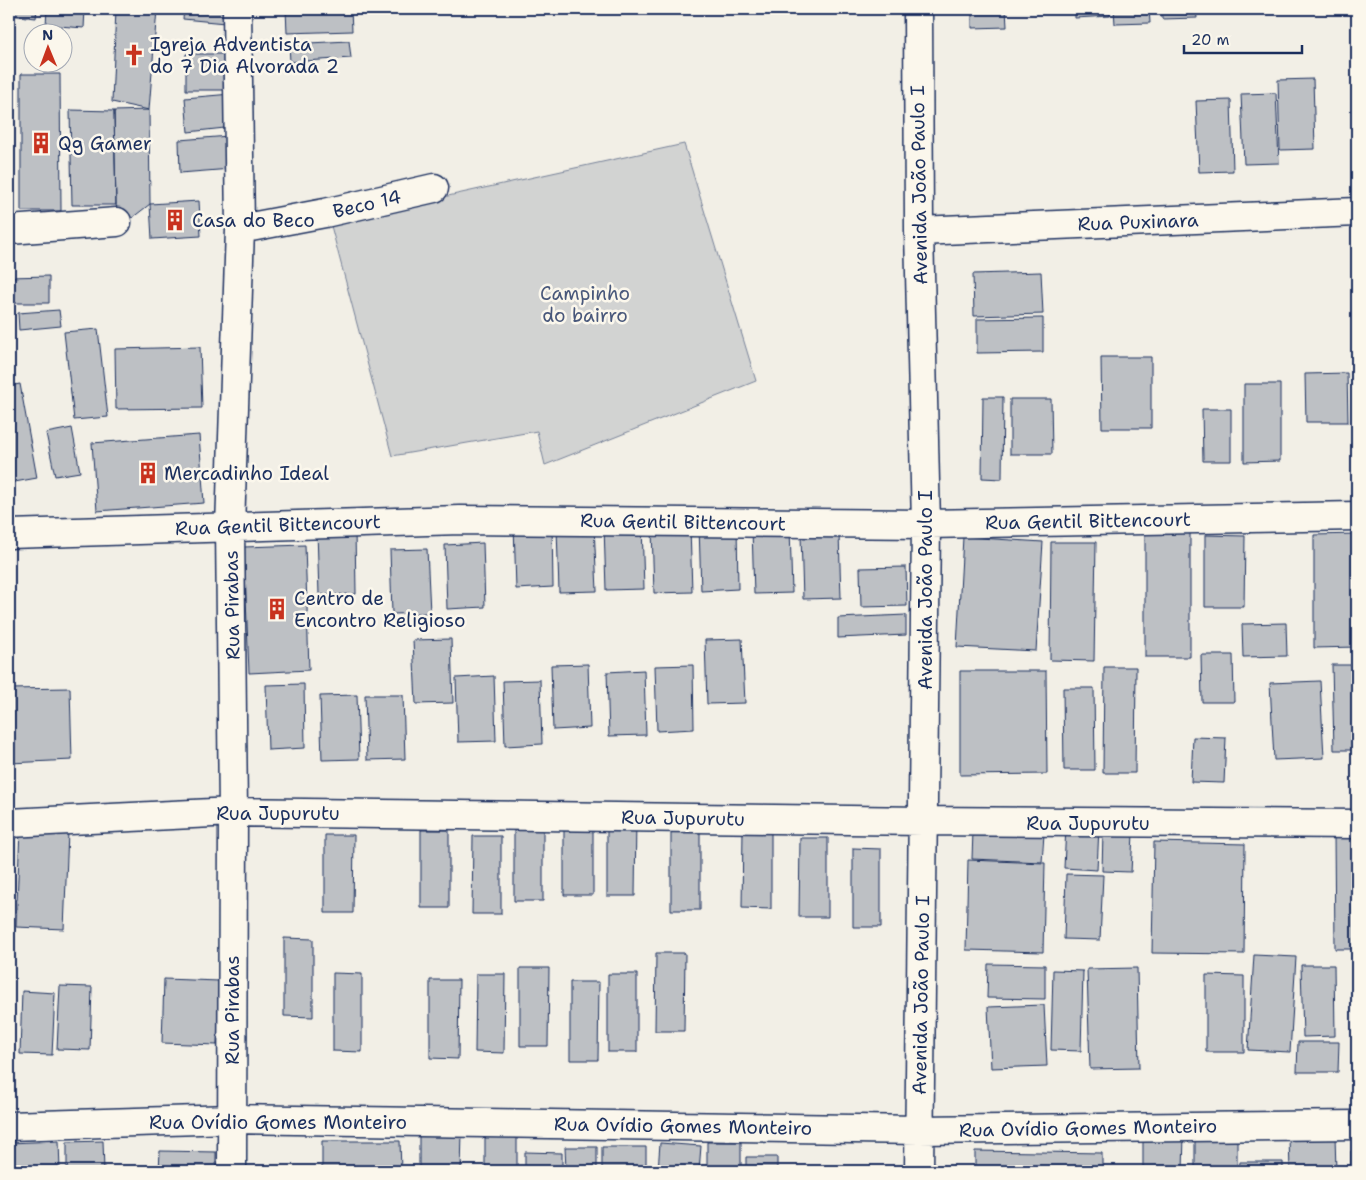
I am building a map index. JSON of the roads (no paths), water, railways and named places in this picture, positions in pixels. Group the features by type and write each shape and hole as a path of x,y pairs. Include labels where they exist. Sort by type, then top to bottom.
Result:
{"street":[{"name":"Rua Pirabas","path":"232,1171 233,812 230,527 240,229 237,9"},
{"name":"Avenida João Paulo I","path":"918,9 919,232 926,524 919,1171"},
{"name":"Beco 14","path":"240,229 325,213 434,188"},
{"name":"Rua Puxinara","path":"919,232 1357,212"},
{"path":"9,230 117,222"},
{"name":"Rua Gentil Bittencourt","path":"9,534 460,520 926,524 1357,516"},
{"name":"Rua Jupurutu","path":"9,823 233,812 923,821 1357,824"},
{"name":"Rua Ovídio Gomes Monteiro","path":"9,1126 231,1119 919,1130 1357,1125"}],"place":[{"name":"Igreja Adventista do 7 Dia Alvorada 2","path":"134,55"},
{"name":"Qg Gamer","path":"41,143"},
{"name":"Casa do Beco","path":"175,220"},
{"name":"Mercadinho Ideal","path":"148,473"},
{"name":"Centro de Encontro Religioso","path":"277,609"}],"park label":[{"name":"Campinho do bairro","path":"585,304"}]}
